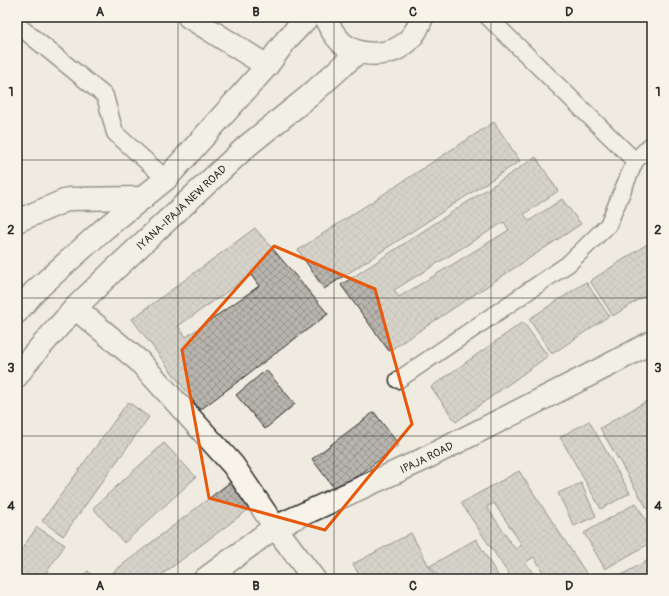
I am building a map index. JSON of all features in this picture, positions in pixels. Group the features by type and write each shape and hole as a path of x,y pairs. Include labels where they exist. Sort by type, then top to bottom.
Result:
{"street":[{"path":"189,17 266,66"},
{"path":"17,312 34,291 104,229 166,179 266,66 287,39 308,17"},
{"path":"325,17 332,32 344,44 358,52 376,54 393,51 408,42 418,28 422,17"},
{"name":"IYANA-IPAJA NEW ROAD","path":"17,376 27,362 75,308 118,266 247,146 308,97 358,52"},
{"path":"17,221 69,199 143,198"},
{"path":"75,308 139,361 233,465 274,528 314,579"},
{"name":"IPAJA ROAD","path":"205,579 274,528 420,461 652,342"}],"lane":[{"path":"488,17 635,160"},
{"path":"20,27 105,96 115,133 166,179"},
{"path":"398,380 568,264 608,225 635,160 652,144"}],"highlighted area":[{"path":"274,246 375,289 412,424 325,530 209,498 182,350"}],"building":[{"path":"494,122 520,161 324,289 298,250"},
{"path":"536,157 558,191 524,214 529,221 562,199 581,224 389,351 341,285","holes":["504,222 509,230 399,297 394,290"]},
{"path":"255,228 328,314 200,410 132,319","holes":["251,275 259,286 186,337 178,326"]},
{"path":"652,241 652,291 613,316 590,281"},
{"path":"586,282 609,316 552,354 529,319"},
{"path":"523,322 548,356 456,422 431,387"},
{"path":"266,370 295,404 265,429 236,395"},
{"path":"652,398 652,517 600,428"},
{"path":"128,402 149,417 63,536 42,521"},
{"path":"374,412 399,445 337,492 312,459"},
{"path":"589,421 630,493 601,509 560,437"},
{"path":"164,443 196,477 124,543 93,508"},
{"path":"519,471 590,579 547,579 534,557 526,562 536,579 512,579 461,503","holes":["494,503 522,545 515,549 487,507"]},
{"path":"233,480 253,506 156,579 118,579 113,572"},
{"path":"581,483 596,516 574,526 558,493"},
{"path":"636,503 652,531 652,542 605,569 584,533"},
{"path":"37,527 65,545 42,579 17,579 17,556"},
{"path":"411,533 436,579 361,579 353,564"},
{"path":"476,539 500,579 439,579 430,566"},
{"path":"652,558 652,579 614,579"},
{"path":"88,571 96,579 79,579"}]}
